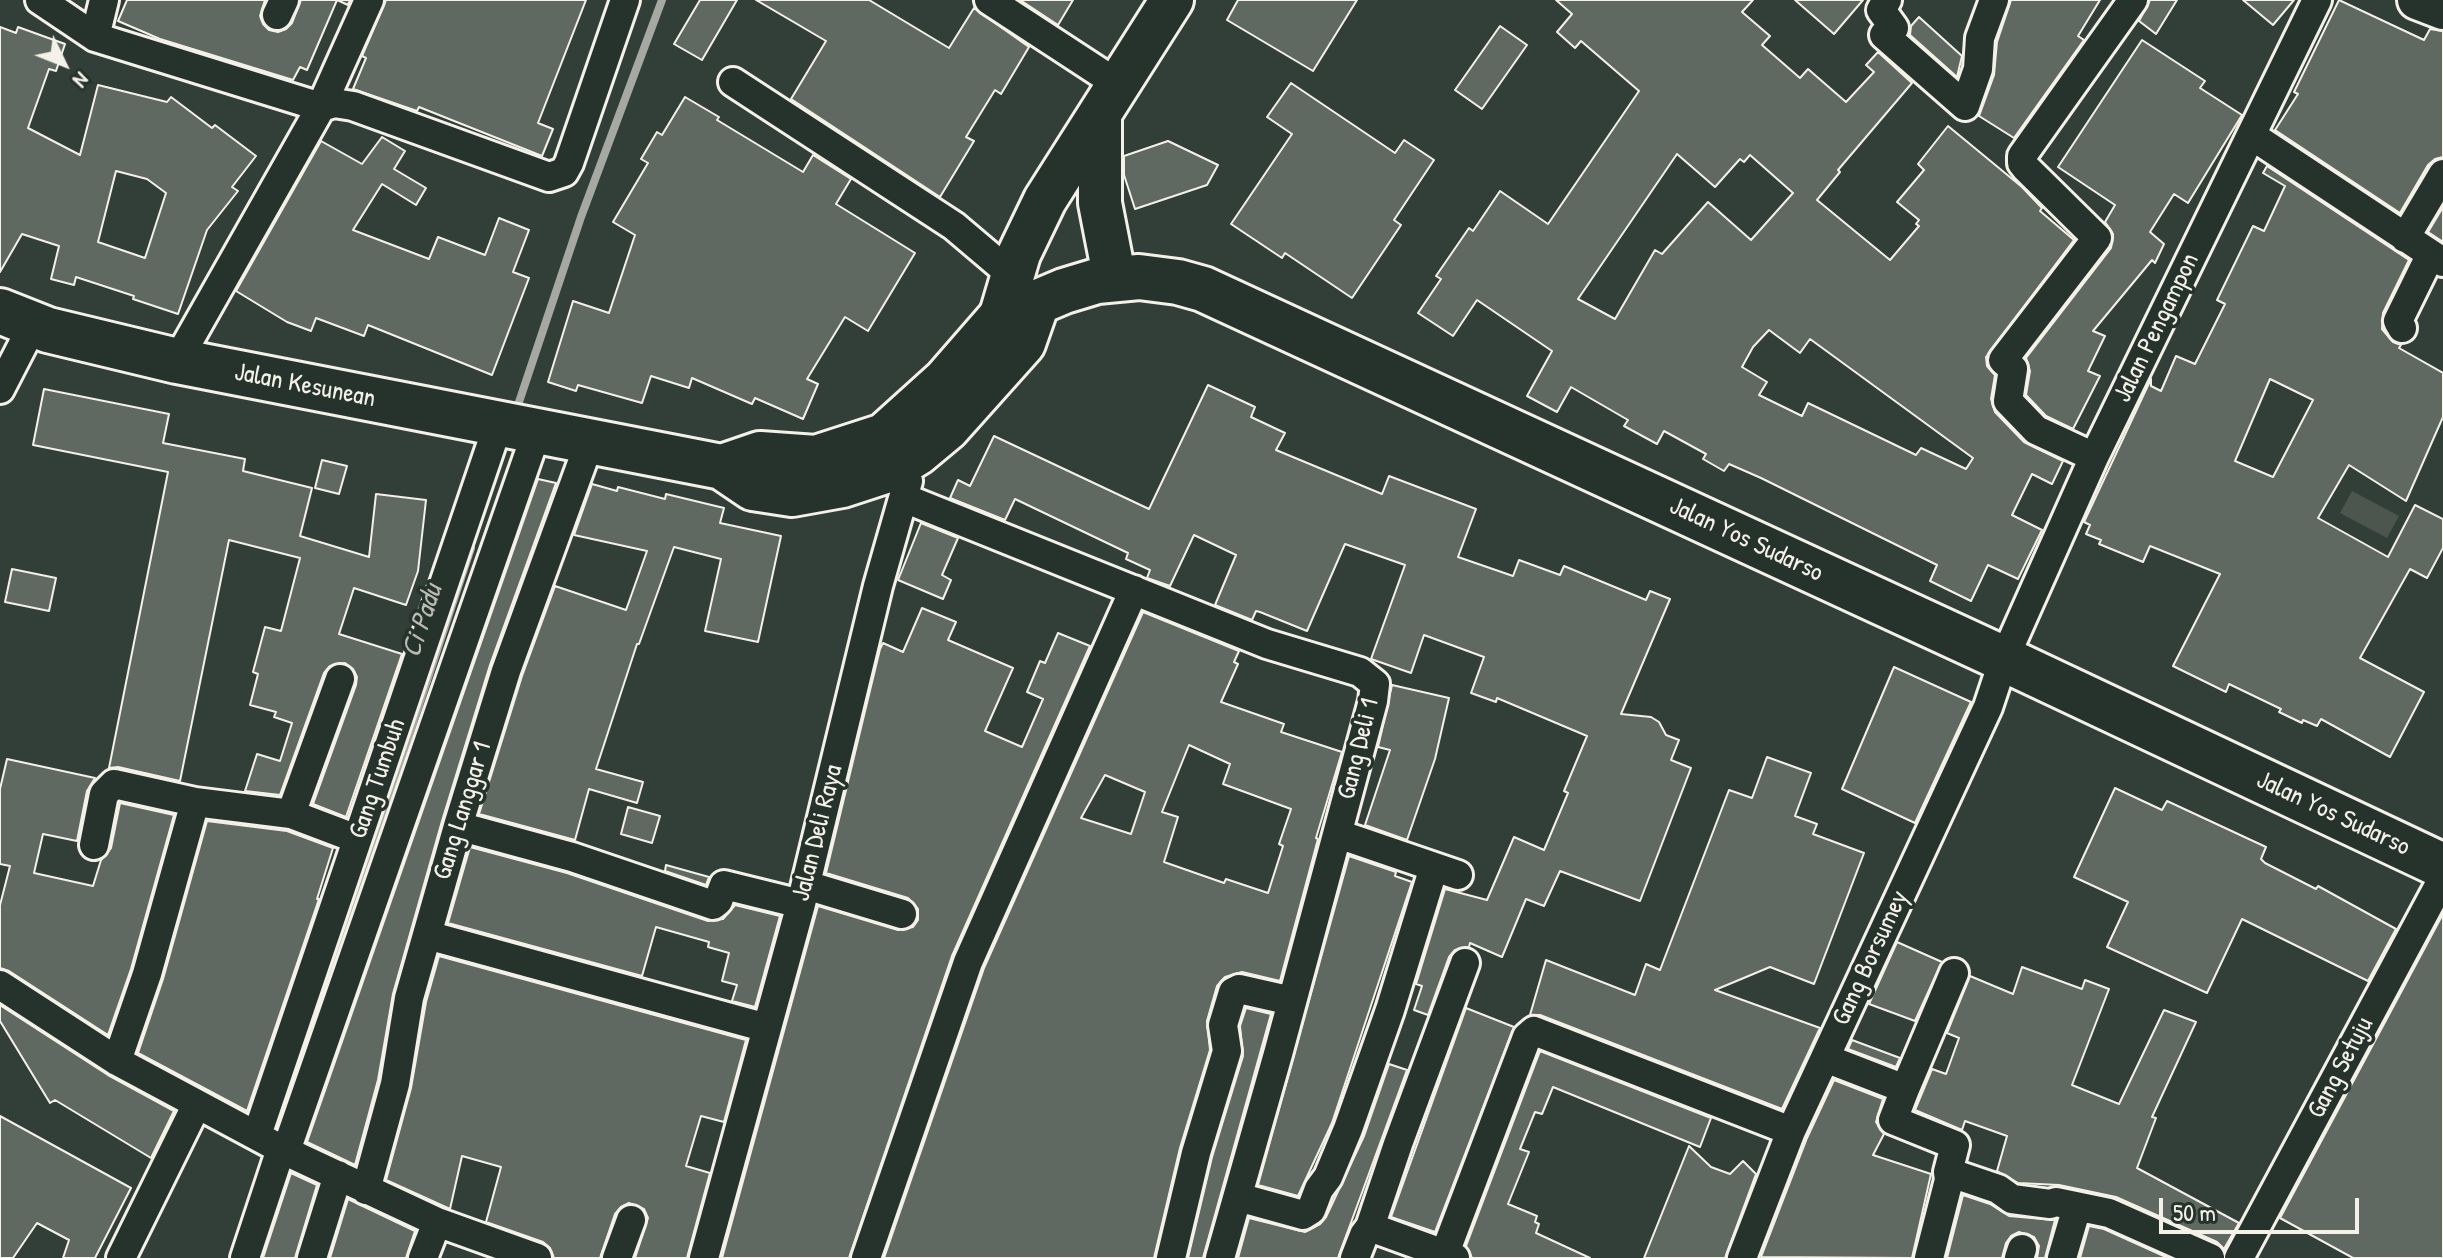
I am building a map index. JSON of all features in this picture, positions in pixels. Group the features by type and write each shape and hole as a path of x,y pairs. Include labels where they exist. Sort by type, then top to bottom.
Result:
{"highway":[{"name":"Jalan Yos Sudarso","path":"722,467 760,454 816,458 884,436 946,380 1017,299 1064,291 1097,281 1139,277 1178,282 1203,289 2004,659 2443,866"},
{"name":"Jalan Yos Sudarso","path":"602,443 722,467 753,488 792,494 842,485 891,469 917,453 947,428 1023,343 1017,299"},
{"name":"Jalan Kesunean","path":"17,318 177,361 602,443"}],"main road":[{"path":"1017,299 1019,254 1045,200 1172,0"},
{"path":"1110,100 1100,203 1115,280"}],"street":[{"path":"40,0 95,37 321,107 334,103 353,106 549,177 564,172 569,163 625,0"},
{"path":"95,37 104,0"},
{"path":"177,361 321,107 369,0"},
{"path":"989,0 1110,100"},
{"path":"1887,0 1881,10 1894,28 1884,35 1965,106 1978,69 1980,38 1994,0"},
{"path":"2094,457 2036,430 2008,401 2013,369 2003,360 2097,238 2026,168 2022,156 2133,0"},
{"name":"Jalan Pengampon","path":"2004,659 2094,457 2317,0"},
{"path":"2417,0 2443,10"},
{"path":"733,82 954,226 1017,299"},
{"path":"2251,135 2437,258 2398,321 2402,328"},
{"path":"2405,238 2443,174"},
{"path":"0,389 17,318"},
{"name":"Jalan Deli Raya","path":"704,1258 804,895 878,586 917,453 917,405"},
{"path":"245,1258 271,1143 518,427"},
{"name":"Gang Tumbuh","path":"271,1143 357,839 518,427"},
{"name":"Gang Langgar 1","path":"366,1190 395,1084 409,998 506,671 602,443"},
{"name":"Gang Deli 1","path":"904,498 1267,644 1360,672 1375,684 1338,834 1220,1258"},
{"path":"866,1258 968,962 1134,590"},
{"name":"Gang Borsumey","path":"1742,1258 1791,1131 1988,707 2004,659"},
{"path":"291,814 340,679"},
{"path":"94,845 104,794 114,784 195,802 291,814 357,839"},
{"path":"117,1061 147,974 195,802"},
{"path":"458,826 572,857 713,905 718,901 724,885 804,895 902,914"},
{"path":"1238,1197 1303,1215 1311,1210 1348,1129 1390,1010 1446,871 1338,834"},
{"name":"Gang Setuju","path":"2239,1258 2443,878"},
{"path":"427,935 767,1028"},
{"path":"1355,1258 1370,1227 1465,963"},
{"path":"1933,1257 1955,1145 1893,1120 1954,973"},
{"path":"0,985 117,1061 196,1106 366,1190 437,1222 526,1256"},
{"path":"1171,1258 1196,1153 1227,1051 1223,1025 1233,992 1239,989 1292,1001"},
{"path":"1370,1227 1450,1255 1527,1037 1534,1031 1791,1131"},
{"path":"1825,1058 1905,1089"},
{"path":"121,1258 196,1106"},
{"path":"1948,1172 1998,1189 2012,1199 2109,1213 2195,1256"},
{"path":"312,1258 338,1175"},
{"path":"2062,1258 2077,1207"},
{"path":"617,1258 631,1220"},
{"path":"423,1258 437,1222"}],"shaded area":[{"path":"2352,491 2399,516 2387,538 2340,513"}],"building":[{"path":"127,0 265,0 260,16 263,24 269,30 278,32 292,23 301,0 337,0 307,70 300,67 293,80 160,39 118,21"},
{"path":"386,0 586,0 538,123 553,129 542,156 419,107 417,111 353,89 366,58 362,56"},
{"path":"700,0 737,0 702,60 674,44"},
{"path":"756,0 869,0 949,48 974,8 1029,47 1001,94 995,90 966,137 974,141 940,197 791,99 826,41"},
{"path":"1020,0 1073,0 1058,25"},
{"path":"1238,0 1357,0 1313,71 1227,20"},
{"path":"1556,0 1753,0 1742,12 1770,36 1762,45 1800,78 1808,69 1846,102 1874,72 1866,65 1878,52 1912,83 1838,170 1840,172 1817,200 1890,260 1919,226 1916,224 1919,220 1897,202 1924,170 1918,164 1948,126 2022,187 2042,208 2040,211 2074,240 1986,357 1987,366 1995,375 1991,399 1995,412 2024,442 2063,461 2052,484 2032,474 2012,515 2042,530 2018,579 1988,565 1971,601 1930,581 1937,565 1761,478 1729,464 1724,471 1703,459 1706,454 1664,431 1657,444 1624,426 1628,420 1571,387 1557,412 1527,396 1552,351 1477,300 1453,336 1418,313 1441,279 1436,276 1469,228 1473,231 1500,191 1548,224 1639,91 1581,41 1575,48 1557,32 1572,14","holes":["1677,154 1715,187 1740,159 1744,162 1750,155 1793,193 1751,240 1708,202 1662,254 1655,250 1615,319 1578,299","1769,330 1800,353 1810,339 1973,458 1966,469 1921,448 1916,455 1808,403 1802,416 1759,395 1767,382 1742,367 1753,347"]},
{"path":"1795,0 1863,0 1834,34"},
{"path":"2011,0 2100,0 2078,36 2084,40 2014,138 1979,116 1994,75 1997,42"},
{"path":"2150,0 2177,0 2156,34 2139,21"},
{"path":"2243,0 2294,0 2273,25"},
{"path":"2339,0 2424,40 2430,29 2443,31 2443,157 2428,165 2400,213 2275,130 2298,94 2294,92"},
{"path":"1919,17 1962,56 1957,77 1910,35 1911,26"},
{"path":"1500,26 1527,45 1482,109 1455,90"},
{"path":"0,27 16,33 18,27 65,44 56,71 49,69 28,128 80,155 98,85 167,102 171,97 256,156 232,187 238,191 207,230 178,314 76,277 74,285 51,279 59,246 22,234 0,272","holes":["116,171 147,179 166,193 145,258 98,242"]},
{"path":"2142,40 2205,81 2200,88 2242,115 2188,203 2174,194 2150,232 2164,244 2155,263 2152,260 2093,331 2105,336 2088,371 2100,376 2073,429 2046,416 2026,395 2030,371 2026,358 2111,248 2113,234 2105,222 2115,205 2058,167"},
{"path":"1291,83 1395,153 1404,140 1434,160 1394,220 1401,225 1352,298 1285,253 1282,258 1231,224 1292,134 1267,117"},
{"path":"685,97 803,172 813,155 851,179 836,204 915,253 868,331 845,317 807,379 818,384 803,419 755,398 752,404 692,378 689,388 651,376 642,403 578,385 576,391 548,382 573,301 609,313 635,235 613,222 648,163 641,159 657,132 662,135"},
{"path":"382,137 405,151 394,169 426,188 416,205 382,184 353,230 429,259 438,237 485,255 499,218 529,230 513,272 529,278 492,375 368,325 364,336 316,318 311,331 287,322 236,291 321,141 362,164"},
{"path":"1168,141 1218,165 1207,185 1135,209 1124,175 1124,156"},
{"path":"2267,166 2409,260 2383,313 2382,329 2393,342 2401,345 2399,348 2443,373 2443,417 2406,501 2349,465 2318,518 2388,557 2415,505 2443,519 2443,548 2427,578 2410,569 2360,658 2424,692 2390,757 2321,719 2317,726 2303,720 2302,723 2279,712 2281,709 2229,684 2226,692 2173,666 2220,574 2150,546 2143,562 2099,544 2101,540 2086,534 2090,525 2084,522 2151,379 2151,386 2161,391 2176,356 2195,364 2225,304 2217,300 2253,226 2264,231 2285,186 2263,173","holes":["2270,379 2313,400 2273,477 2235,461"]},
{"path":"2443,207 2443,242 2428,232"},
{"path":"1208,385 1255,407 1251,417 1285,433 1276,450 1382,494 1389,476 1476,509 1458,557 1513,576 1519,560 1560,575 1564,566 1646,600 1650,591 1670,599 1621,714 1651,717 1659,722 1666,735 1679,740 1671,760 1691,768 1640,901 1560,871 1544,906 1526,899 1502,957 1470,943 1469,947 1455,950 1449,957 1428,1015 1414,1010 1422,986 1416,984 1445,889 1487,900 1514,837 1544,850 1587,736 1497,698 1496,702 1471,693 1484,657 1424,635 1411,673 1371,659 1405,565 1345,544 1307,631 1260,612 1256,611 1252,620 1215,605 1236,555 1194,535 1170,586 1147,578 1150,570 1126,559 1128,553 1015,499 1005,520 950,498 958,480 970,486 994,436 1149,509"},
{"path":"44,389 169,414 163,443 245,459 243,471 312,488 300,536 369,557 376,494 426,500 418,571 406,605 354,588 339,634 402,654 346,817 313,804 356,685 357,677 353,669 345,663 330,666 324,673 280,795 245,791 257,754 280,761 292,723 274,717 276,712 250,705 258,674 253,672 265,627 281,631 300,558 229,540 180,781 118,767 109,768 168,472 33,445"},
{"path":"322,460 347,466 339,494 315,488"},
{"path":"538,479 556,483 490,665 442,821 393,994 378,1080 355,1165 307,1142"},
{"path":"592,484 665,499 666,494 724,508 720,523 781,536 758,642 705,631 721,559 674,547 637,644 596,769 643,782 637,803 589,789 575,840 479,814 522,676 555,586 626,610 647,551 574,535"},
{"path":"921,523 958,538 942,575 951,580 943,599 898,580"},
{"path":"12,569 56,578 49,611 5,602"},
{"path":"922,608 956,622 948,640 1013,668 985,731 1022,747 1043,699 1027,692 1040,661 1045,663 1058,633 1090,646 952,956 849,1258 722,1258 818,906 898,930 913,927 918,920 918,909 908,898 826,873 880,649 883,643 903,652"},
{"path":"1143,612 1239,651 1234,662 1238,664 1221,702 1284,724 1281,732 1342,752 1316,838 1280,981 1242,972 1225,977 1217,986 1207,1021 1210,1050 1180,1148 1154,1258 884,1258 984,968","holes":["1189,745 1230,764 1223,784 1291,809 1268,893 1226,879 1224,883 1164,862 1178,817 1162,812","1105,775 1145,792 1131,834 1081,818"]},
{"path":"1894,667 1971,702 1915,823 1842,789"},
{"path":"1392,685 1449,698 1435,759 1407,840 1365,825 1390,750 1378,747"},
{"path":"1767,757 1811,773 1795,816 1817,824 1813,834 1864,853 1814,984 1770,967 1715,990 1820,1028 1782,1109 1540,1015 1530,1015 1546,960 1635,995 1646,964 1660,970 1729,790 1752,798"},
{"path":"7,759 95,778 87,791 77,841 43,834 34,873 93,886 101,860 111,848 120,803 174,815 131,969 108,1035 0,968 0,905 10,866 0,864 0,789"},
{"path":"2115,788 2162,810 2167,801 2266,847 2261,859 2265,863 2316,889 2318,886 2396,929 2368,981 2242,919 2207,993 2107,947 2128,902 2074,877"},
{"path":"628,807 660,816 652,843 621,834"},
{"path":"207,821 287,831 333,848 319,899 247,1111 138,1053 163,979"},
{"path":"470,847 567,873 708,921 723,919 735,905 780,916 755,1007 732,1001 737,985 722,981 729,953 708,947 709,942 656,927 642,976 448,923"},
{"path":"1349,856 1396,872 1395,876 1412,882 1332,1123 1298,1196 1258,1185"},
{"path":"666,865 709,877 706,885 665,871"},
{"path":"2443,914 2443,1258 2353,1258 2280,1218"},
{"path":"1897,942 1942,962 1915,1021 1869,1004"},
{"path":"439,956 746,1040 724,1122 701,1116 686,1166 710,1173 687,1258 635,1258 648,1218 644,1209 629,1203 615,1214 600,1258 554,1258 543,1242 486,1222 501,1167 462,1156 450,1209 386,1180 411,1088 426,1002"},
{"path":"2022,967 2082,989 2085,980 2109,989 2072,1085 2119,1104 2164,1010 2196,1022 2152,1117 2156,1118 2137,1168 2239,1223 2224,1249 2217,1242 2116,1197 2059,1185 2018,1183 1997,1171 2007,1136 1965,1121 1962,1130 1915,1110 1932,1069 1946,1074 1959,1038 1947,1033 1970,976 2013,994"},
{"path":"0,1005 108,1075 174,1111 151,1158 55,1100 50,1103 0,1021"},
{"path":"1246,1008 1271,1014 1203,1258 1188,1258 1212,1157 1243,1056 1240,1026"},
{"path":"1466,1008 1514,1027 1435,1232 1391,1217"},
{"path":"1852,1040 1900,1058 1896,1067 1848,1049"},
{"path":"1540,1051 1711,1118 1700,1147 1553,1087 1542,1114 1535,1112 1520,1149 1529,1152 1508,1204 1537,1216 1535,1222 1539,1224 1536,1233 1590,1258 1472,1258 1466,1246"},
{"path":"1389,1064 1407,1070 1338,1258 1238,1258 1249,1218 1305,1232 1326,1217 1364,1136"},
{"path":"1834,1080 1883,1099 1876,1122 1884,1134 1873,1155 1931,1174 1912,1258 1761,1257 1807,1138"},
{"path":"0,1116 131,1188 95,1258 63,1258 69,1240 37,1223 13,1258 0,1258"},
{"path":"1689,1146 1711,1167 1730,1174 1743,1161 1756,1174 1725,1258 1644,1258"},
{"path":"291,1173 317,1185 295,1258 263,1258"},
{"path":"1963,1195 1990,1204 2009,1216 2055,1220 2045,1258 2037,1258 2039,1246 2034,1237 2019,1232 2006,1243 2002,1258 1947,1258"},
{"path":"348,1199 415,1231 406,1258 330,1258"},
{"path":"2089,1226 2104,1229 2168,1258 2080,1258"}],"waterway":[{"name":"Ci Padu","path":"515,414 581,217 662,0"},
{"name":"Ci Padu","path":"275,1139 471,548"}]}
